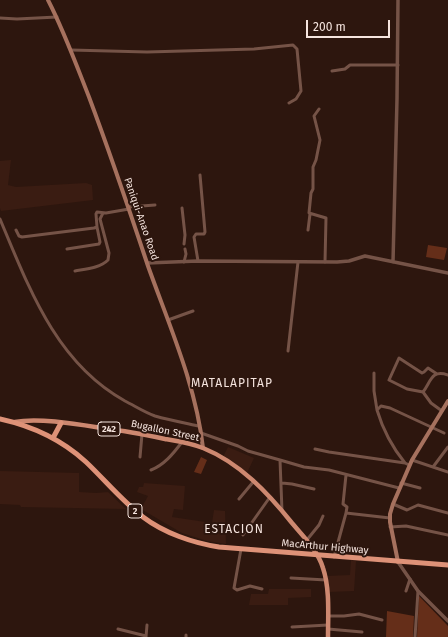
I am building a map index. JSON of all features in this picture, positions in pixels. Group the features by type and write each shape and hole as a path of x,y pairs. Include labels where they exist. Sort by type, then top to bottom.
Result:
{"highway":[{"name":"MacArthur Highway","path":"0,419 15,422 53,438 80,457 132,507 154,524 201,544 219,547 334,557 448,565"},
{"path":"53,438 61,423"}],"main road":[{"name":"Paniqui-Anao Road","path":"48,0 71,50 104,137 168,320 191,389 203,448"},
{"path":"398,562 390,527 393,504 407,464 412,460 448,400"},
{"name":"Bugallon Street","path":"15,422 27,420 100,427 182,442 203,448 222,457 254,481 282,511 316,555"},
{"name":"242","path":"316,555 323,566 326,580 328,637"}],"street":[{"path":"393,262 398,65 398,0"},
{"path":"0,18 17,19 57,17"},
{"path":"71,50 147,52 246,49 293,45 297,49 301,92 296,99 289,103"},
{"path":"332,71 345,69 350,64 398,65"},
{"path":"308,230 313,167 320,140 314,117 319,109"},
{"path":"198,262 194,237 196,234 204,234 205,232 200,175"},
{"path":"67,249 99,244 96,214 98,212 103,213 154,205"},
{"path":"182,208 185,235 184,246 186,254 184,262"},
{"path":"75,271 96,267 108,260 109,253 100,219 103,213"},
{"path":"310,214 326,218 324,262"},
{"path":"0,219 44,315 59,340 85,372 110,392 155,416 199,426"},
{"path":"16,230 19,236 22,237 97,227"},
{"path":"147,263 324,262 349,261 365,256 448,273"},
{"path":"288,351 298,262"},
{"path":"168,320 193,312"},
{"path":"437,374 428,368 422,372 400,358 398,359 389,381 407,389 423,392 431,403 442,410"},
{"path":"374,373 374,391 381,423 389,441 407,464"},
{"path":"423,392 432,377 437,374 447,373"},
{"path":"377,410 381,406 390,408 444,433"},
{"path":"201,433 248,451 304,467 321,469 399,488"},
{"path":"140,457 142,434"},
{"path":"151,470 160,466 167,460 182,442"},
{"path":"433,467 446,452 448,447"},
{"path":"315,449 407,464"},
{"path":"280,460 282,511"},
{"path":"412,460 448,472"},
{"path":"334,557 347,507 343,504 346,475"},
{"path":"239,499 254,481"},
{"path":"282,483 314,490"},
{"path":"401,483 420,488"},
{"path":"243,535 270,497"},
{"path":"393,504 408,510 418,505 448,513"},
{"path":"346,513 390,518"},
{"path":"306,541 319,525 323,516"},
{"path":"390,527 406,526 448,535"},
{"path":"241,549 234,588 237,590 250,586 262,589"},
{"path":"398,562 418,591 448,621"},
{"path":"291,578 326,580"},
{"path":"406,591 410,579"},
{"path":"416,637 418,591"},
{"path":"328,616 359,614 382,620"},
{"path":"118,629 146,637 147,625"},
{"path":"292,627 328,627 362,632"}],"shaded area":[{"path":"11,160 8,185 16,187 86,183 92,185 93,200 1,211 0,161"},
{"path":"428,245 447,248 444,260 426,257"},
{"path":"228,447 254,458 247,473 223,457"},
{"path":"201,457 207,460 201,474 194,472"},
{"path":"0,471 79,473 79,492 108,492 126,509 21,507 20,505 0,504"},
{"path":"144,483 185,486 183,510 174,509 172,517 212,523 214,510 225,511 226,544 207,541 182,533 141,509 148,496 137,492 139,487 143,487"},
{"path":"351,560 356,561 354,591 328,592 327,576 350,575"},
{"path":"269,589 311,589 311,597 288,598 288,605 249,605 251,594 268,594"},
{"path":"419,596 448,626 448,637 417,637"},
{"path":"387,611 414,616 413,637 386,637"}],"district":[{"name":"MATALAPITAP","path":"232,384"},
{"name":"ESTACION","path":"234,530"}]}
